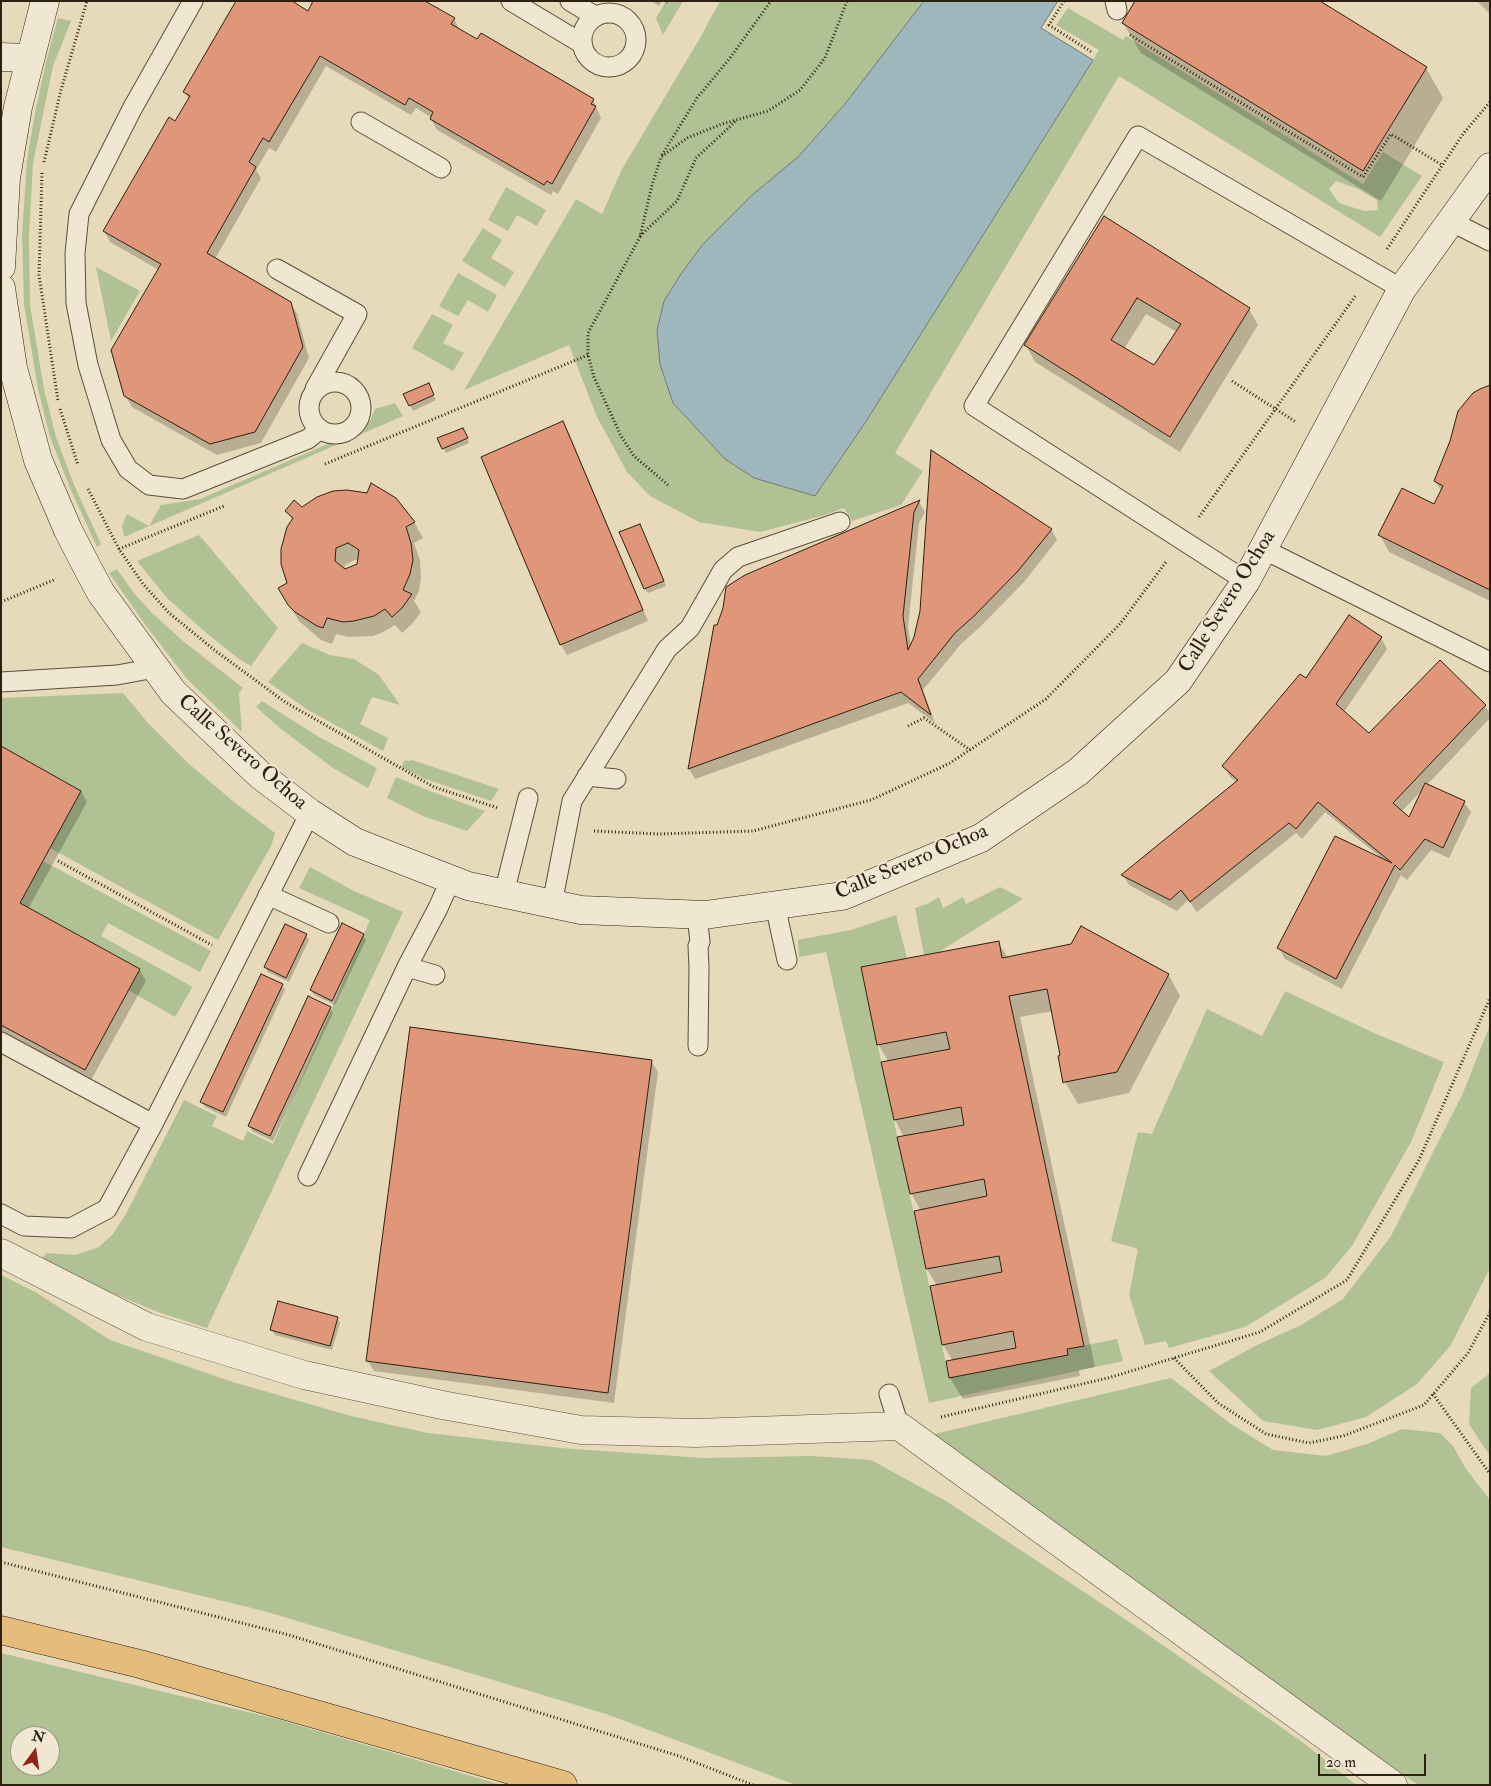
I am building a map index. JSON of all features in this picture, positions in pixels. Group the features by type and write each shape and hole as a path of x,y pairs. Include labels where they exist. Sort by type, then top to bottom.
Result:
{"main road":[{"path":"1,1630 140,1664 563,1785"}],"street":[{"path":"1,267 6,178 18,107 45,1"},
{"path":"1,57 30,58"},
{"name":"Calle Severo Ochoa","path":"1,288 13,368 38,460 68,530 87,567 101,593 173,692 260,775 310,813 355,842 468,886 581,910 697,915 842,896 981,838 1078,772 1178,681 1246,581 1402,290 1490,167"},
{"path":"1,1253 147,1327 304,1375 442,1405 581,1430 695,1433 899,1426 1394,1785"}],"lane":[{"path":"193,1 132,109 79,214 75,253 76,303 91,375 111,440 128,468 149,485 183,489 308,439 320,429"},
{"path":"511,1 581,43"},
{"path":"570,1 595,16"},
{"path":"607,13 618,14 628,21 635,30 636,42 634,53 626,62 615,67 604,67 593,63 585,54 581,43 582,32 587,23 595,16 607,13"},
{"path":"361,122 441,168"},
{"path":"1246,581 974,406 1138,136 1402,290"},
{"path":"1450,221 1490,242"},
{"path":"277,269 357,314 315,389 308,406 314,423 327,433 336,434 350,429 360,415 361,408 360,400 350,386 332,382 315,389"},
{"path":"552,904 572,801 667,649 690,628 723,570 738,558 840,522"},
{"path":"1263,549 1490,662"},
{"path":"1,682 117,675 155,668"},
{"path":"587,776 616,779"},
{"path":"504,893 528,798"},
{"path":"1,1214 24,1226 72,1228 107,1209 310,813"},
{"path":"308,1176 451,879"},
{"path":"268,895 329,923"},
{"path":"775,905 787,960"},
{"path":"697,915 700,942 698,946 700,967 698,1046"},
{"path":"407,967 435,975"},
{"path":"1,1042 152,1124"},
{"path":"889,1394 899,1426"}],"path":[{"path":"44,163 61,90 87,1"},
{"path":"668,485 634,456 621,436 594,377 588,355 588,333 640,237 652,184 661,157 697,98 730,58 772,1"},
{"path":"661,157 687,138 768,111 800,90 825,58 847,1"},
{"path":"1064,1 1049,25 1093,53"},
{"path":"1116,6 1122,30 1363,178 1391,134 1442,166"},
{"path":"567,826 596,831 659,834 753,830 871,800 950,764 1046,699 1120,624 1183,540 1372,272 1463,134 1490,102"},
{"path":"640,237 677,201 696,158 738,120"},
{"path":"42,172 39,276 58,401 79,466"},
{"path":"320,466 588,355"},
{"path":"1232,381 1323,438"},
{"path":"86,484 120,549 143,584 169,613 217,652 285,702 434,787 523,817"},
{"path":"120,549 229,504"},
{"path":"1,602 87,567"},
{"path":"908,726 924,718 970,750"},
{"path":"58,861 237,958"},
{"path":"899,1426 1108,1378 1260,1332 1347,1280 1419,1160 1490,998"},
{"path":"1174,1358 1218,1403 1266,1434 1309,1443 1343,1436 1424,1405 1468,1353 1490,1312"},
{"path":"1433,1394 1490,1474"},
{"path":"1,1562 289,1635 679,1756 753,1785"}],"green space":[{"path":"666,1 683,1 663,35 656,18"},
{"path":"720,1 1058,1 1041,28 1093,60 1099,50 1056,25 1068,8 1123,40 1126,36 1363,184 1383,152 1422,176 1380,237 1119,76 895,453 923,471 901,505 852,521 844,508 825,515 760,532 699,522 650,496 627,472 597,417 569,345 464,390 576,199 602,214 622,169","holes":["1336,181 1358,189 1377,200 1378,210 1364,211 1339,203 1329,189"]},
{"path":"58,18 71,21 53,66 33,163 29,238 30,305 44,389 56,437 74,485 101,544 97,547 70,488 50,437 38,389 24,304 22,235 27,160 46,62"},
{"path":"506,187 546,210 537,226 517,215 508,231 488,220"},
{"path":"483,228 502,240 491,258 514,272 505,287 462,261"},
{"path":"96,267 140,291 111,341"},
{"path":"458,273 497,295 488,312 468,300 458,316 439,306"},
{"path":"432,314 453,325 443,343 464,353 453,371 412,348"},
{"path":"395,403 403,416 124,537 122,526 127,514 149,526 161,505 200,499 360,430 370,421 375,409"},
{"path":"199,535 278,628 251,666 239,659 204,631 167,598 137,561"},
{"path":"117,569 133,592 151,612 183,641 243,688 239,693 242,732 187,679 147,627 109,573"},
{"path":"302,643 330,655 354,659 379,675 400,705 372,697 360,724 388,738 383,751 308,710 268,682"},
{"path":"123,693 148,723 188,763 234,802 275,833 271,846 218,940 50,848 81,791 1,746 1,698"},
{"path":"262,701 319,737 377,768 368,788 333,768 281,729 256,707"},
{"path":"405,760 412,760 499,789 491,801 425,779 401,767"},
{"path":"396,777 485,811 467,831 423,816 387,798"},
{"path":"43,861 211,951 200,972 108,923 101,936 191,986 192,988 175,1017 128,990 140,969 20,903"},
{"path":"310,867 354,891 403,912 207,1328 158,1312 107,1291 41,1259 47,1253 75,1255 99,1247 113,1234 127,1212 184,1100 217,1116 212,1126 243,1141 247,1131 273,1144 370,920 299,888"},
{"path":"1000,887 1023,899 939,952 924,955 915,908 939,897 943,908 963,897 966,904"},
{"path":"896,915 907,958 861,967 949,1378 1068,1355 1067,1349 1117,1339 1123,1361 929,1403 826,952 799,957 798,940 851,930"},
{"path":"1285,991 1374,1033 1444,1062 1411,1142 1352,1246 1325,1278 1245,1327 1169,1348 1166,1341 1145,1345 1129,1295 1138,1249 1111,1241 1138,1132 1152,1134 1207,1009 1262,1036"},
{"path":"1490,1025 1490,1268 1451,1345 1417,1384 1366,1417 1317,1430 1263,1421 1209,1371 1257,1345 1301,1325 1343,1299 1391,1236 1463,1093"},
{"path":"1,1275 37,1293 110,1340 233,1382 351,1416 428,1433 561,1448 703,1458 812,1456 871,1460 946,1501 1125,1619 1301,1741 1356,1785 796,1785 606,1714 264,1611 1,1547"},
{"path":"1490,1373 1490,1456 1469,1424 1471,1388"},
{"path":"1171,1378 1231,1424 1273,1450 1326,1456 1367,1444 1402,1429 1440,1433 1453,1446 1466,1469 1490,1500 1490,1785 1418,1785 930,1435"},
{"path":"1,1653 277,1719 502,1785 1,1785"}],"water":[{"path":"924,1 1058,1 1041,28 1093,60 865,423 815,496 754,478 725,459 673,403 660,364 657,330 664,301 703,244 751,196 798,157 845,104"}],"building":[{"path":"236,1 292,1 308,11 313,1 425,1 455,18 451,24 477,39 481,33 594,99 591,104 596,106 552,184 547,181 544,185 430,119 433,112 409,98 405,105 320,56 269,142 263,138 249,162 256,167 207,253 291,302 303,347 255,432 210,444 124,396 111,350 161,264 103,231 169,117 175,121 190,96 183,92"},
{"path":"1135,1 1320,1 1427,67 1363,171 1122,23"},
{"path":"1104,216 1250,308 1170,437 1024,345","holes":["1137,298 1181,324 1154,365 1111,340"]},
{"path":"429,383 434,395 409,406 403,394"},
{"path":"1490,385 1490,590 1378,535 1402,488 1434,504 1443,486 1434,481 1450,441 1458,411 1473,393"},
{"path":"563,421 643,610 560,645 481,457"},
{"path":"463,428 468,438 442,449 437,438"},
{"path":"931,450 1052,529 1018,571 955,633 918,679 931,715 901,692 688,769 714,625 717,625 723,608 726,587 745,575 920,500 914,512 903,616 908,650 914,637 920,611"},
{"path":"371,483 396,498 415,522 406,527 411,543 413,560 410,574 403,590 412,594 402,608 392,617 385,609 374,616 354,621 343,622 327,618 323,628 317,626 295,612 288,605 278,588 287,583 281,564 281,549 287,527 293,518 285,511 294,500 302,507 317,497 333,491 347,490 367,493","holes":["348,543 359,550 357,564 345,569 335,561 336,548"]},
{"path":"640,524 664,581 644,589 619,532"},
{"path":"1349,615 1382,637 1336,704 1369,733 1440,660 1486,705 1393,803 1409,817 1425,783 1465,801 1443,848 1425,839 1400,870 1395,865 1336,979 1277,948 1335,836 1392,863 1318,802 1296,829 1289,823 1190,902 1181,890 1170,900 1121,875 1238,780 1222,766 1300,674 1306,678"},
{"path":"1,746 81,791 20,903 140,969 85,1070 1,1025"},
{"path":"342,923 364,934 332,1001 310,990"},
{"path":"285,924 307,934 286,978 264,967"},
{"path":"1081,926 1169,974 1117,1072 1063,1083 1058,1056 1060,1055 1047,989 1009,996 1084,1346 1067,1349 1068,1355 949,1378 946,1361 1016,1348 1013,1331 942,1345 930,1286 1002,1272 999,1256 926,1269 914,1211 987,1196 984,1179 910,1194 897,1137 964,1125 961,1107 894,1120 881,1062 950,1049 946,1032 877,1045 861,967 999,941 1002,958 1071,944"},
{"path":"261,974 283,984 223,1112 200,1102"},
{"path":"308,996 331,1007 270,1136 248,1126"},
{"path":"410,1027 652,1060 608,1393 366,1361"},
{"path":"278,1301 338,1317 330,1346 270,1330"}]}
